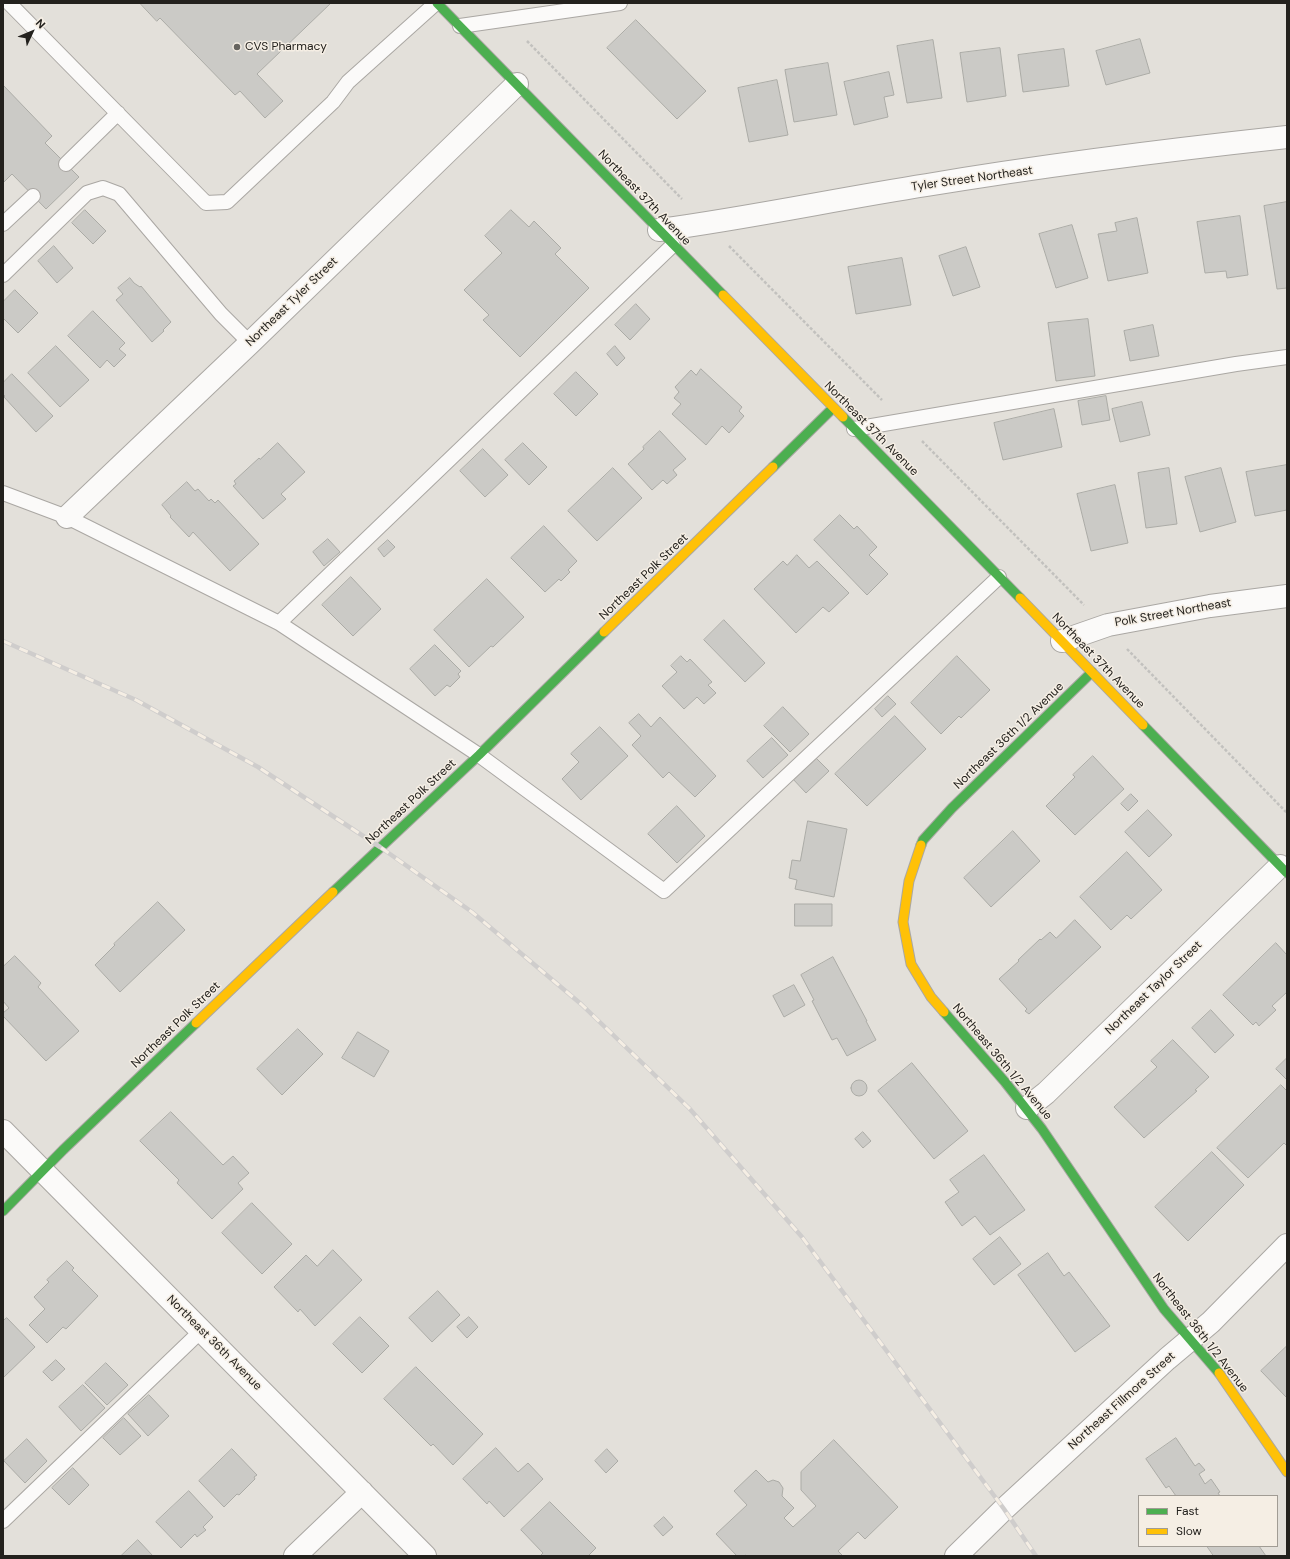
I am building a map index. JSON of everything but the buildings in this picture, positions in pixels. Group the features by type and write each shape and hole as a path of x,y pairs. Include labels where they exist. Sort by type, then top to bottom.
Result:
{"street":[{"name":"Northeast 37th Avenue","path":"436,3 1062,641 1283,870"},
{"name":"Northeast Tyler Street","path":"67,517 250,343 516,84"},
{"name":"Tyler Street Northeast","path":"666,237 706,224 927,185 1176,149 1287,137"},
{"name":"Northeast Polk Street","path":"3,1211 69,1145 374,852 479,755 833,408"},
{"name":"Polk Street Northeast","path":"1062,641 1108,625 1210,606 1287,596"},
{"name":"Northeast 36th 1/2 Avenue","path":"1092,672 952,808 924,840 909,882 903,922 911,964 930,997 1027,1108 1164,1309 1215,1368 1287,1472"},
{"name":"Northeast Taylor Street","path":"1027,1108 1046,1093 1283,870"},
{"name":"Northeast 36th Avenue","path":"3,1131 425,1556"},
{"name":"Northeast Fillmore Street","path":"956,1556 1004,1509 1155,1370 1211,1322 1287,1245"},
{"path":"295,1556 362,1492"}],"lane":[{"path":"9,3 206,203 227,202 333,102 348,82 436,3"},
{"path":"460,26 620,3"},
{"path":"66,164 118,113"},
{"path":"3,275 87,192 103,188 120,194 221,314 250,343"},
{"path":"3,224 33,196"},
{"path":"279,623 666,237"},
{"path":"854,429 1236,364 1287,357"},
{"path":"3,493 67,517 279,623 479,755 664,890 999,577"},
{"path":"3,1521 202,1330"}],"path":[{"path":"507,20 671,187"},
{"path":"1125,647 1287,813"}],"railway":[{"path":"3,641 136,700 258,767 380,847 472,912 581,1004 689,1108 802,1237 1004,1509 1036,1556"}],"traffic: fast":[{"path":"437,3 723,295"},
{"path":"773,467 833,408"},
{"path":"843,417 1020,598"},
{"path":"333,892 479,755 604,632"},
{"path":"921,845 923,840 952,808 1092,672"},
{"path":"1143,725 1287,873"},
{"path":"944,1012 1005,1082 1042,1129 1164,1309 1219,1373"},
{"path":"3,1211 63,1150 196,1023"}],"traffic: slow":[{"path":"723,295 843,417"},
{"path":"604,632 773,467"},
{"path":"1020,598 1143,725"},
{"path":"921,845 909,881 903,922 911,964 931,997 944,1012"},
{"path":"196,1023 333,892"},
{"path":"1219,1373 1287,1472"}],"place":[{"name":"CVS Pharmacy","path":"237,47"}]}
